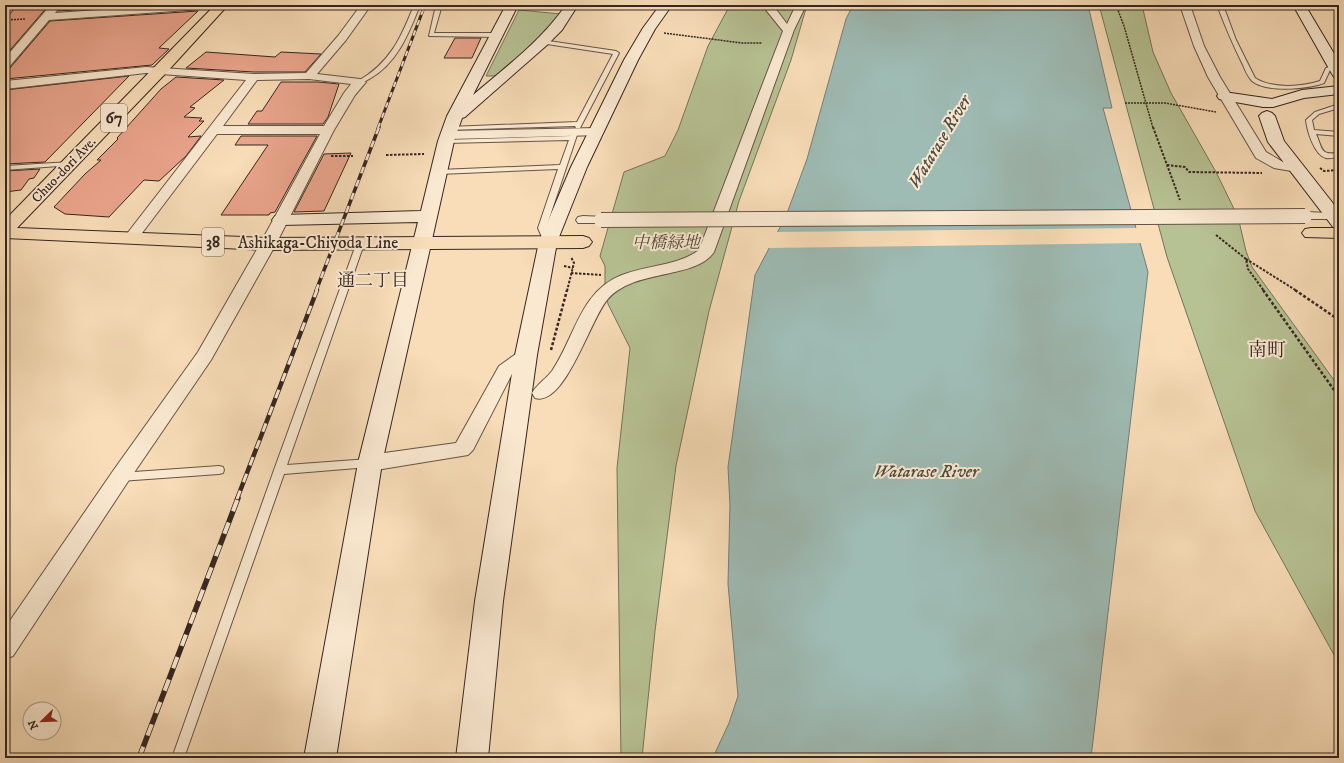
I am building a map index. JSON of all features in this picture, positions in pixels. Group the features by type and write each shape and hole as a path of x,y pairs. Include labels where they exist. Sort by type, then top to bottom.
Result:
{"main road":[{"name":"Chuo-dori Ave.","path":"5,232 222,5"},
{"name":"Ashikaga-Chiyoda Line","path":"5,232 268,244 583,242"},
{"path":"1311,233 1339,233"}],"street":[{"path":"5,65 56,5"},
{"path":"46,17 216,5"},
{"path":"309,76 342,38 366,5"},
{"path":"320,758 370,463 449,130 512,5"},
{"path":"449,130 464,112 542,42 557,26 572,5"},
{"path":"472,758 489,601 538,354 548,242 579,167 631,60 649,28 666,5"},
{"path":"541,393 560,373 594,305 602,294 622,281 643,273 693,260 706,252 789,30 801,5"},
{"path":"1185,5 1199,46 1224,96 1261,155 1279,165 1297,168"},
{"path":"1299,5 1336,65"},
{"path":"771,10 789,30"},
{"path":"5,85 137,70 254,77 309,76 360,82"},
{"path":"131,238 254,77"},
{"path":"5,648 120,477 205,356 268,244 328,130 350,93 360,82"},
{"path":"472,82 495,84"},
{"path":"1224,96 1239,100 1272,103 1302,94 1339,90"},
{"path":"1267,116 1276,142 1297,168 1333,220"},
{"path":"214,130 328,130"},
{"path":"449,130 597,132"},
{"path":"281,220 428,216"},
{"path":"583,220 1305,216 1333,220"},
{"path":"370,463 461,450 466,445 505,370 538,354"}],"lane":[{"path":"360,82 371,77 398,50 417,5"},
{"path":"439,5 431,35 497,35"},
{"path":"1220,5 1233,40 1253,79 1257,83 1282,86 1316,84 1322,82 1328,69 1336,65"},
{"path":"449,130 579,125 616,53 542,42"},
{"path":"1339,106 1317,113 1309,120 1311,132 1321,153 1327,156 1339,155"},
{"path":"449,130 573,137 561,167 542,228 548,242"},
{"path":"1311,132 1339,134"},
{"path":"5,168 70,164"},
{"path":"439,172 561,167"},
{"path":"178,758 360,244"},
{"path":"279,470 370,463"},
{"path":"120,477 219,470"}],"path":[{"path":"5,20 25,19"},
{"path":"669,34 742,43 762,43"},
{"path":"1126,103 1178,104 1237,117"},
{"path":"386,155 428,154"},
{"path":"331,156 353,156"},
{"path":"1167,165 1185,168 1189,172 1262,173"},
{"path":"538,354 573,268 574,263 571,256"},
{"path":"1246,259 1261,267 1339,320"},
{"path":"562,266 573,268"},
{"path":"571,273 605,275"}],"green space":[{"name":"中橋緑地","path":"730,5 807,5 791,60 739,201 709,311 676,466 655,631 642,758 621,758 617,468 630,348 608,304 605,286 605,266 600,256 624,172 665,156 678,130 708,46"},
{"path":"1099,5 1142,5 1153,52 1171,93 1216,172 1238,217 1246,251 1252,267 1339,387 1339,664 1255,511 1167,257"},
{"path":"519,10 561,14 549,29 496,76 486,76"}],"water":[{"name":"Watarase River","path":"853,5 1088,5 1112,108 1103,108 1148,272 1091,758 716,758 715,753 729,723 738,696 728,584 730,505 728,467 755,275 786,216 807,159 846,19"}],"pier":[{"path":"1138,228 1142,243 767,248 776,232"}],"building":[{"path":"151,5 58,11 59,8 56,6"},
{"path":"48,6 5,56 5,20 14,9"},
{"path":"198,11 159,48 169,49 152,65 5,79 5,69 10,68 50,21"},
{"path":"455,38 481,38 472,58 444,58"},
{"path":"206,52 275,57 281,52 321,54 305,72 254,72 186,68"},
{"path":"129,76 45,162 5,164 5,90"},
{"path":"176,77 224,80 190,107 195,108 184,117 202,118 199,121 204,121 188,137 201,136 186,156 159,181 144,180 109,217 65,214 54,207 85,174 101,160 97,160 118,139 117,138 161,89"},
{"path":"281,82 318,82 339,84 328,117 323,124 248,124 257,111 262,111"},
{"path":"241,136 317,136 275,212 270,213 269,215 221,215 268,145 235,145"},
{"path":"351,153 324,211 294,212 324,154"},
{"path":"40,169 34,178 29,179 21,190 5,192 5,171"}],"railway":[{"path":"378,128 425,5"},
{"path":"316,291 379,127"},
{"path":"237,499 317,290"},
{"path":"139,758 238,498"}],"district":[{"name":"通二丁目","path":"373,281"},
{"name":"南町","path":"1267,350"}]}
